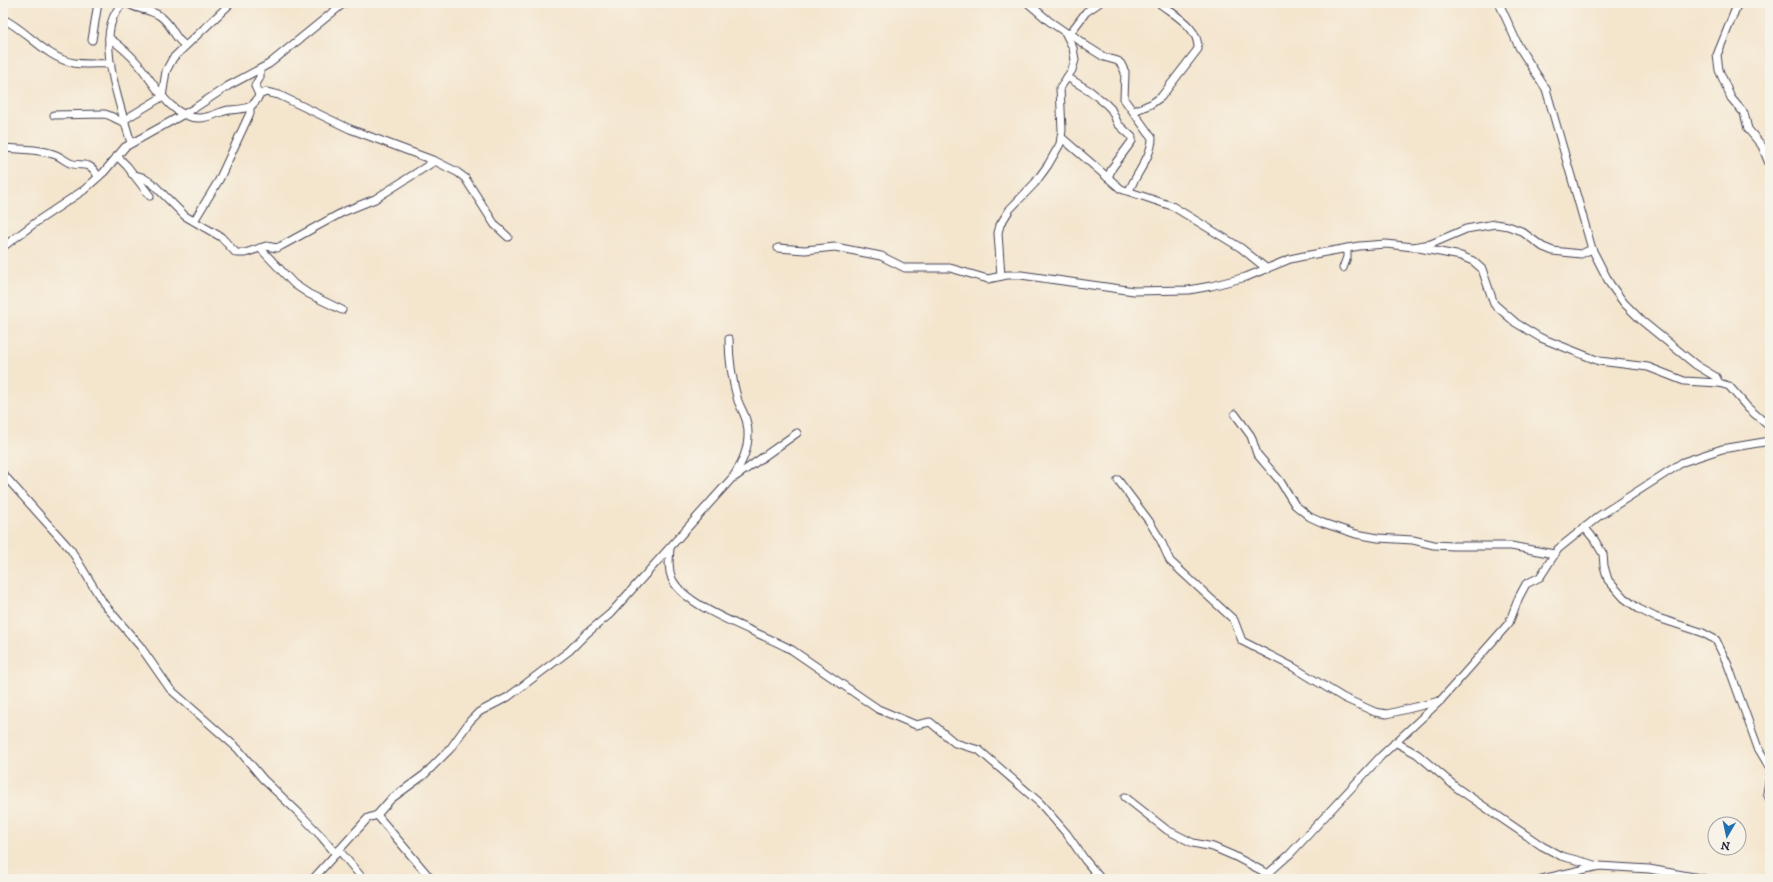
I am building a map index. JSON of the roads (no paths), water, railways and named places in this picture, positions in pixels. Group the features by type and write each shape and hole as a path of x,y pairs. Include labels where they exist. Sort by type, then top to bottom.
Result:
{"street":[{"path":"92,40 98,3"},
{"path":"124,3 115,12 110,38 111,64 117,96 131,143"},
{"path":"128,3 131,6 150,10 159,15 174,30 178,40 185,45"},
{"path":"54,115 104,114 117,120 125,121 162,97 169,65 177,53 202,32 231,3"},
{"path":"3,247 34,223 84,190 131,143 185,114 228,86 260,70 285,52 344,3"},
{"path":"1028,3 1049,21 1085,45 1104,57 1121,64 1125,72 1123,96 1150,133 1152,143 1151,148 1134,178 1129,191"},
{"path":"1069,34 1086,12 1099,3"},
{"path":"1134,111 1151,104 1161,97 1198,49 1198,40 1193,30 1159,3"},
{"path":"1499,3 1519,47 1546,89 1592,249 1610,284 1624,303 1667,342 1716,378 1719,384"},
{"path":"1738,3 1717,55 1719,70 1731,98 1744,114 1748,129 1762,146 1770,166"},
{"path":"3,19 24,32 49,53 61,59 81,64 111,64"},
{"path":"1001,276 998,233 1000,225 1010,209 1035,183 1048,165 1056,153 1062,138 1060,88 1074,64 1075,55 1069,34"},
{"path":"110,38 125,49 133,58 162,97 185,114 200,118 227,110 250,107 256,102 259,96 266,92 279,95 350,129 435,161 465,178 495,225 508,237"},
{"path":"259,96 255,86 260,77 260,70"},
{"path":"1067,76 1090,91 1106,104 1111,109 1118,124 1132,137 1130,143 1112,168 1108,178"},
{"path":"194,221 219,180 250,114 250,107"},
{"path":"1062,138 1082,157 1121,189 1172,206 1241,248 1267,269"},
{"path":"3,148 51,154 70,163 81,163 92,168 98,177"},
{"path":"117,156 127,166 150,196"},
{"path":"132,174 142,177 153,184 185,216 221,236 236,253 245,254 268,245 277,248 343,212 375,199 435,161"},
{"path":"1413,247 1431,244 1466,229 1495,224 1508,226 1522,231 1543,247 1553,251 1581,254 1592,249"},
{"path":"778,248 805,250 835,247 881,256 905,268 950,268 988,279 1001,276 1021,275 1116,289 1162,291 1189,290 1211,286 1251,276 1290,259 1347,248 1386,244 1413,247 1461,256 1473,261 1482,269 1494,304 1516,323 1541,338 1599,361 1648,367 1684,381 1729,386 1748,408 1770,428"},
{"path":"260,248 294,284 309,294 342,310"},
{"path":"1343,268 1347,257 1347,248"},
{"path":"729,339 729,362 739,402 747,423 748,432 744,456 734,477"},
{"path":"1235,414 1248,432 1257,454 1280,481 1296,505 1310,517 1323,523 1356,534 1378,538 1413,540 1434,545 1511,546 1554,554"},
{"path":"313,879 368,818 377,815 391,799 424,775 450,749 470,721 479,712 508,697 569,651 587,632 610,614 734,477 797,433"},
{"path":"1262,879 1290,854 1395,742 1440,701 1510,623 1526,584 1540,577 1554,554 1584,527 1684,462 1722,449 1770,441"},
{"path":"3,474 71,550 104,604 140,646 170,689 238,749 262,779 300,814 363,879"},
{"path":"1118,480 1149,521 1161,541 1170,561 1234,620 1242,641 1289,664 1344,698 1375,712 1387,714 1440,701"},
{"path":"1584,527 1604,554 1604,566 1608,580 1624,598 1639,609 1655,617 1701,632 1716,640 1728,665 1758,748 1770,768"},
{"path":"670,548 670,571 673,580 680,589 696,603 756,634 778,642 792,650 878,709 916,725 930,722 955,743 979,750 1040,803 1067,834 1085,860 1101,879"},
{"path":"1395,742 1417,754 1458,788 1542,846 1561,856 1598,866 1649,869 1705,879"},
{"path":"1770,776 1767,793 1770,800"},
{"path":"1125,797 1167,830 1194,843 1213,847 1268,874"},
{"path":"377,815 431,879"},
{"path":"1542,879 1598,866"}]}
